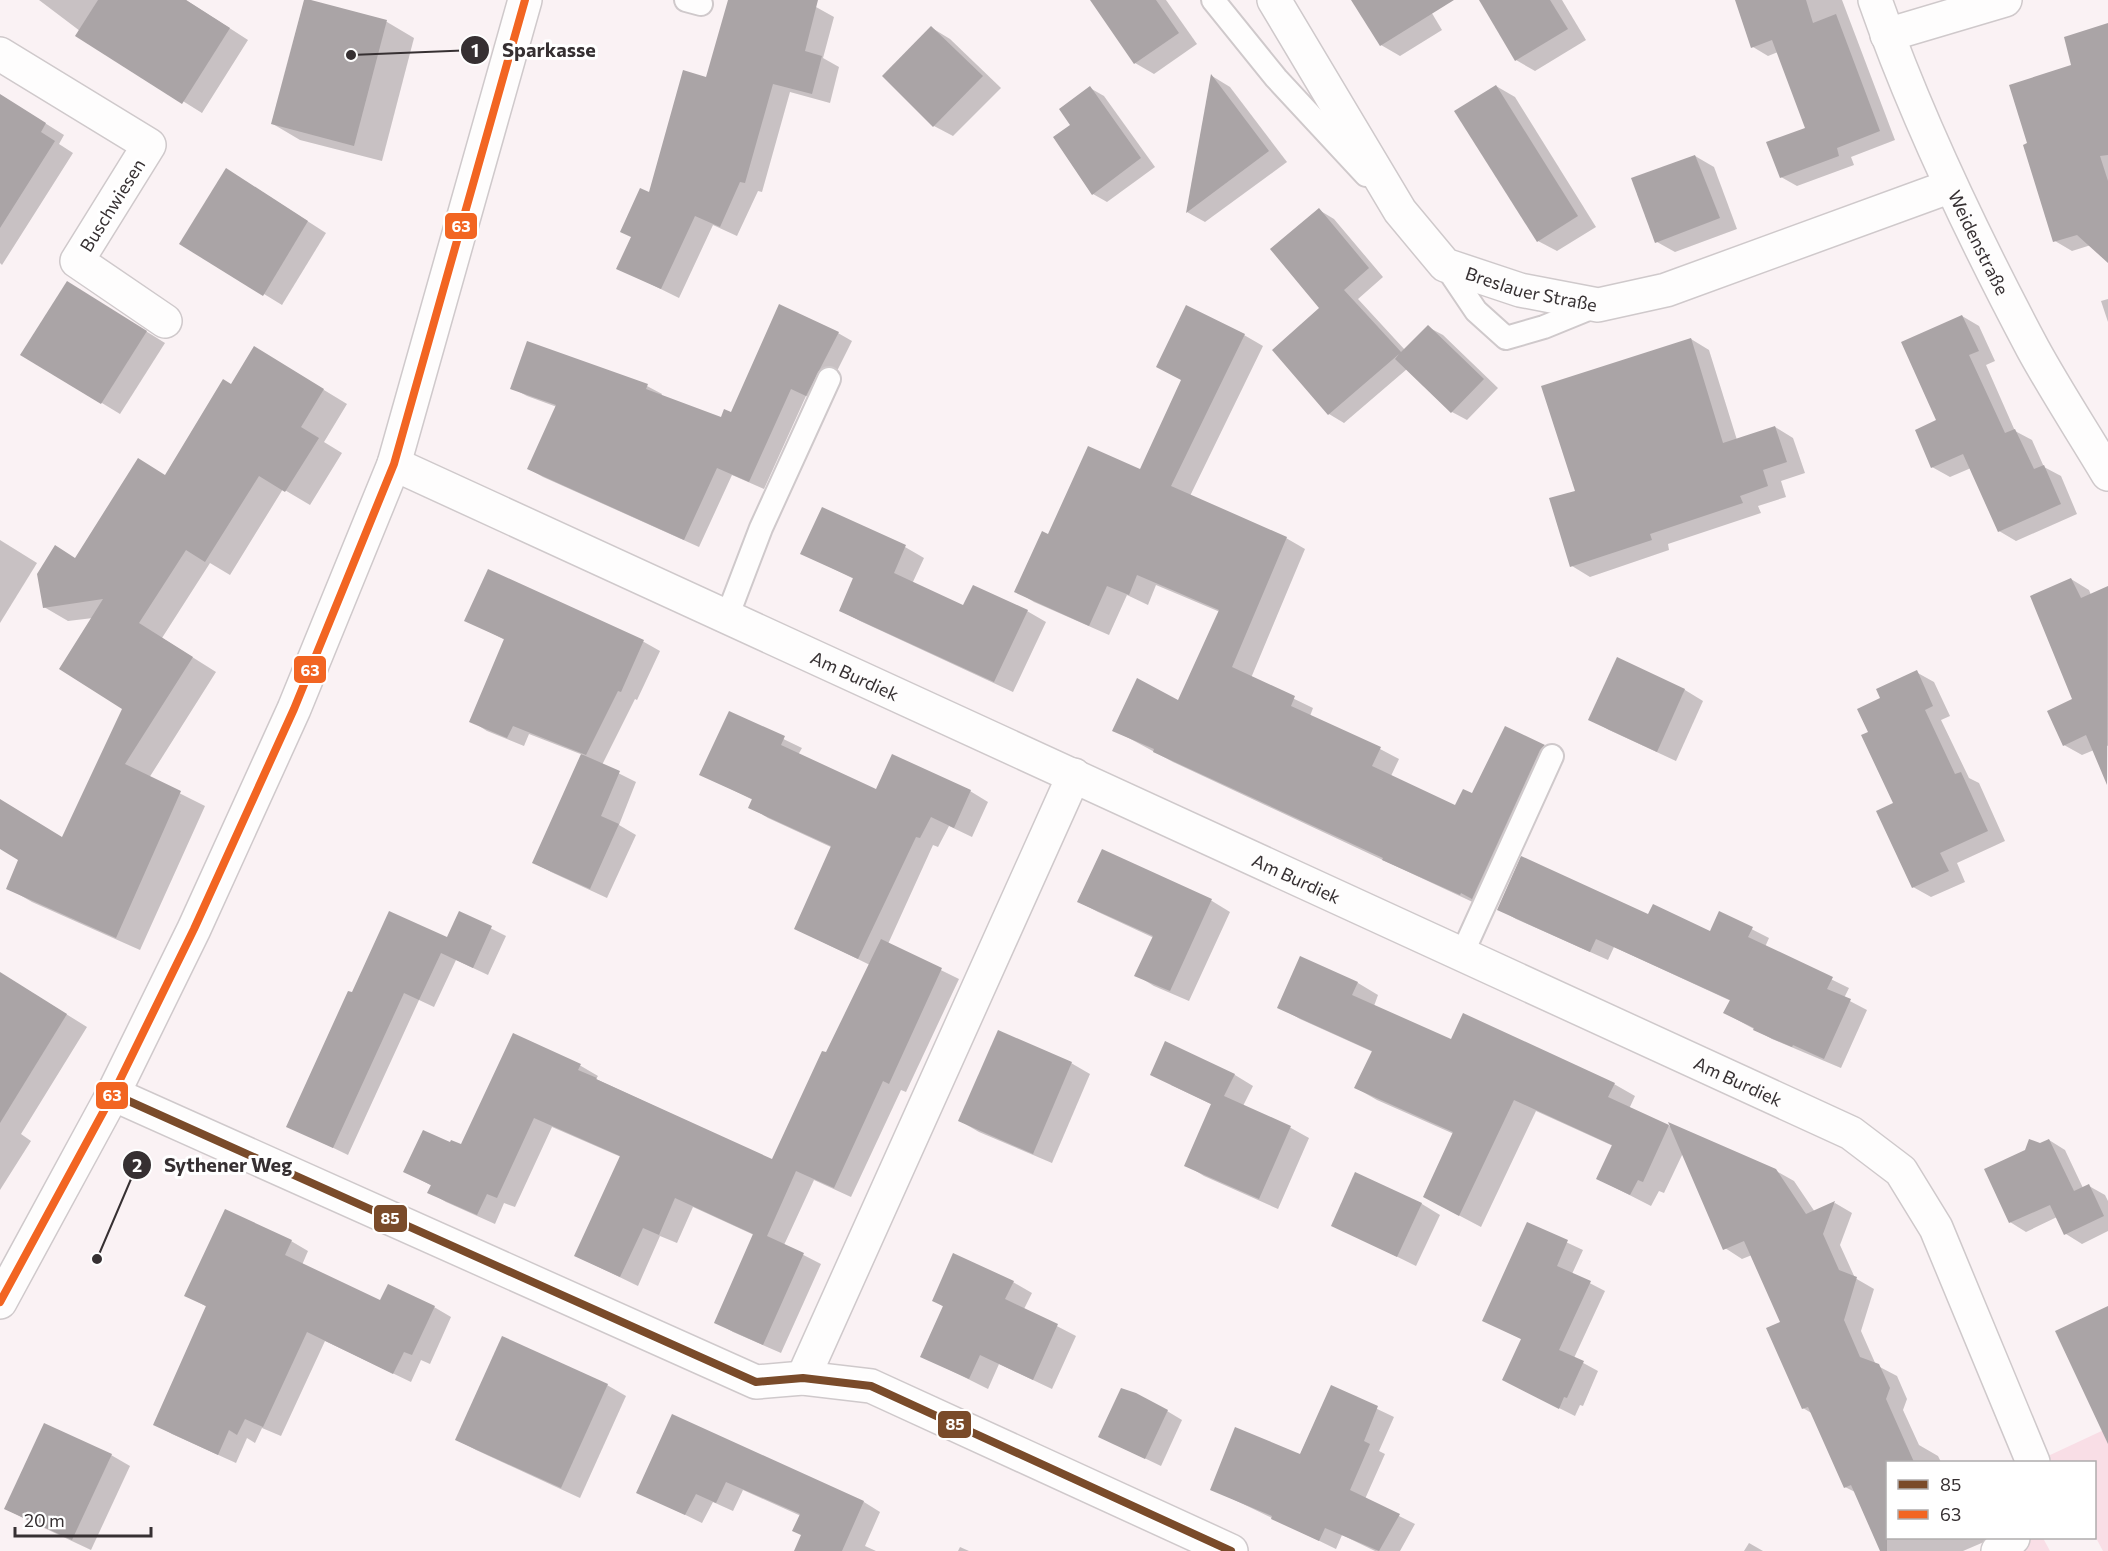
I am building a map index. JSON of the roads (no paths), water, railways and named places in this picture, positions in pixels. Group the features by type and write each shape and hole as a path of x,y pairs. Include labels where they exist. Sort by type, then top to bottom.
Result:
{"street":[{"path":"0,1302 113,1094 194,929 294,709 394,464 525,0"},
{"name":"Breslauer Straße","path":"1274,0 1400,211 1445,265 1520,291 1598,305 1666,291 1951,186"},
{"name":"Weidenstraße","path":"1875,0 1887,35 1951,186 2034,350 2108,474"},
{"path":"1887,35 2005,0"},
{"name":"Buschwiesen","path":"0,54 149,144 77,261 165,321"},
{"name":"Am Burdiek","path":"394,464 1851,1133 1901,1171 1936,1228 2033,1461"},
{"path":"802,1378 1074,776"},
{"path":"113,1094 756,1382 802,1378 871,1386 1231,1551"},
{"path":"1998,1551 2012,1539"}],"lane":[{"path":"1213,0 1276,78 1400,211"},
{"path":"1445,265 1476,311 1506,338 1544,327 1598,305"},
{"path":"728,617 761,528 830,379"},
{"path":"1462,954 1552,756"}],"place":[{"name":"Sparkasse","path":"351,55"},
{"name":"Sythener Weg","path":"97,1259"}]}
